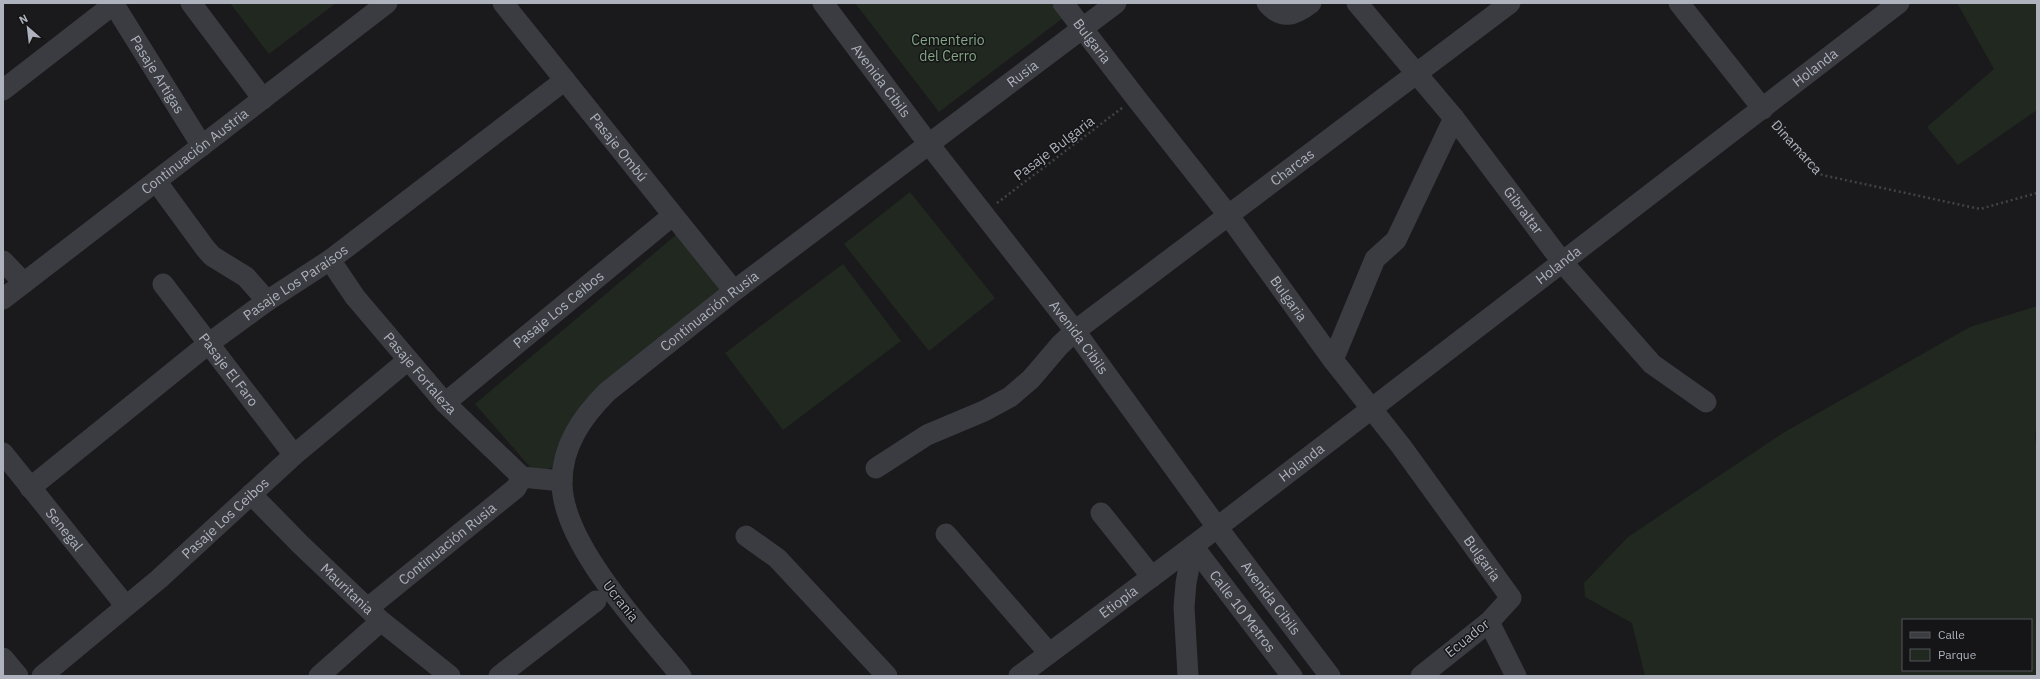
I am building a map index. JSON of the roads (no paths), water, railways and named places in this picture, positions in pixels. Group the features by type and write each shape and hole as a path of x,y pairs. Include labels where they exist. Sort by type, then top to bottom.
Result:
{"street":[{"path":"191,3 263,99"},
{"name":"Continuación Austria","path":"3,299 387,3"},
{"name":"Pasaje Ombú","path":"503,3 672,216 734,291"},
{"name":"Avenida Cibils","path":"823,3 928,143 1075,331 1218,527 1330,676"},
{"name":"Bulgaria","path":"1063,3 1229,216 1333,360 1400,446 1511,598"},
{"name":"Rusia","path":"928,143 1116,3"},
{"path":"1267,3 1272,10 1281,14 1291,15 1300,12 1311,3"},
{"name":"Gibraltar","path":"1358,3 1454,118 1563,263 1652,364 1706,402"},
{"name":"Charcas","path":"876,468 927,435 984,412 1010,397 1031,378 1060,345 1075,331 1510,3"},
{"name":"Dinamarca","path":"1679,3 1763,109"},
{"name":"Holanda","path":"1218,527 1763,109 1898,3"},
{"path":"3,90 113,4"},
{"name":"Pasaje Artigas","path":"113,4 202,146"},
{"name":"Pasaje Los Paraísos","path":"30,488 208,344 267,301 330,260 565,80"},
{"path":"1333,360 1375,259 1396,240 1454,118"},
{"name":"Continuación Rusia","path":"571,521 563,500 562,481 569,444 578,426 592,407 613,387 734,291 928,143"},
{"path":"156,181 212,256 246,277 267,301"},
{"name":"Pasaje Los Ceibos","path":"445,402 672,216"},
{"name":"Pasaje Fortaleza","path":"330,260 354,297 445,402 522,476"},
{"path":"3,261 24,283"},
{"name":"Pasaje El Faro","path":"163,284 294,455"},
{"name":"Pasaje Los Ceibos","path":"42,676 190,551 294,455 408,360"},
{"name":"Senegal","path":"3,453 125,605"},
{"path":"522,476 562,481"},
{"name":"Continuación Rusia","path":"319,676 374,615 516,488 522,476"},
{"name":"Mauritania","path":"251,494 300,544 374,615 450,676"},
{"path":"1101,513 1152,577"},
{"name":"Ucrania","path":"571,521 579,541 594,565 681,676"},
{"name":"Etiopía","path":"1019,676 1218,527"},
{"path":"946,534 1049,653"},
{"path":"746,536 777,558 887,676"},
{"path":"1188,676 1184,607 1186,583 1193,546"},
{"name":"Calle 10 Metros","path":"1193,546 1292,676"},
{"name":"Ecuador","path":"1421,676 1489,622 1511,598"},
{"path":"499,676 596,601"},
{"path":"1489,622 1516,676"},
{"path":"3,658 18,676"}],"park label":[{"name":"Cementerio del Cerro","path":"948,48"}]}
